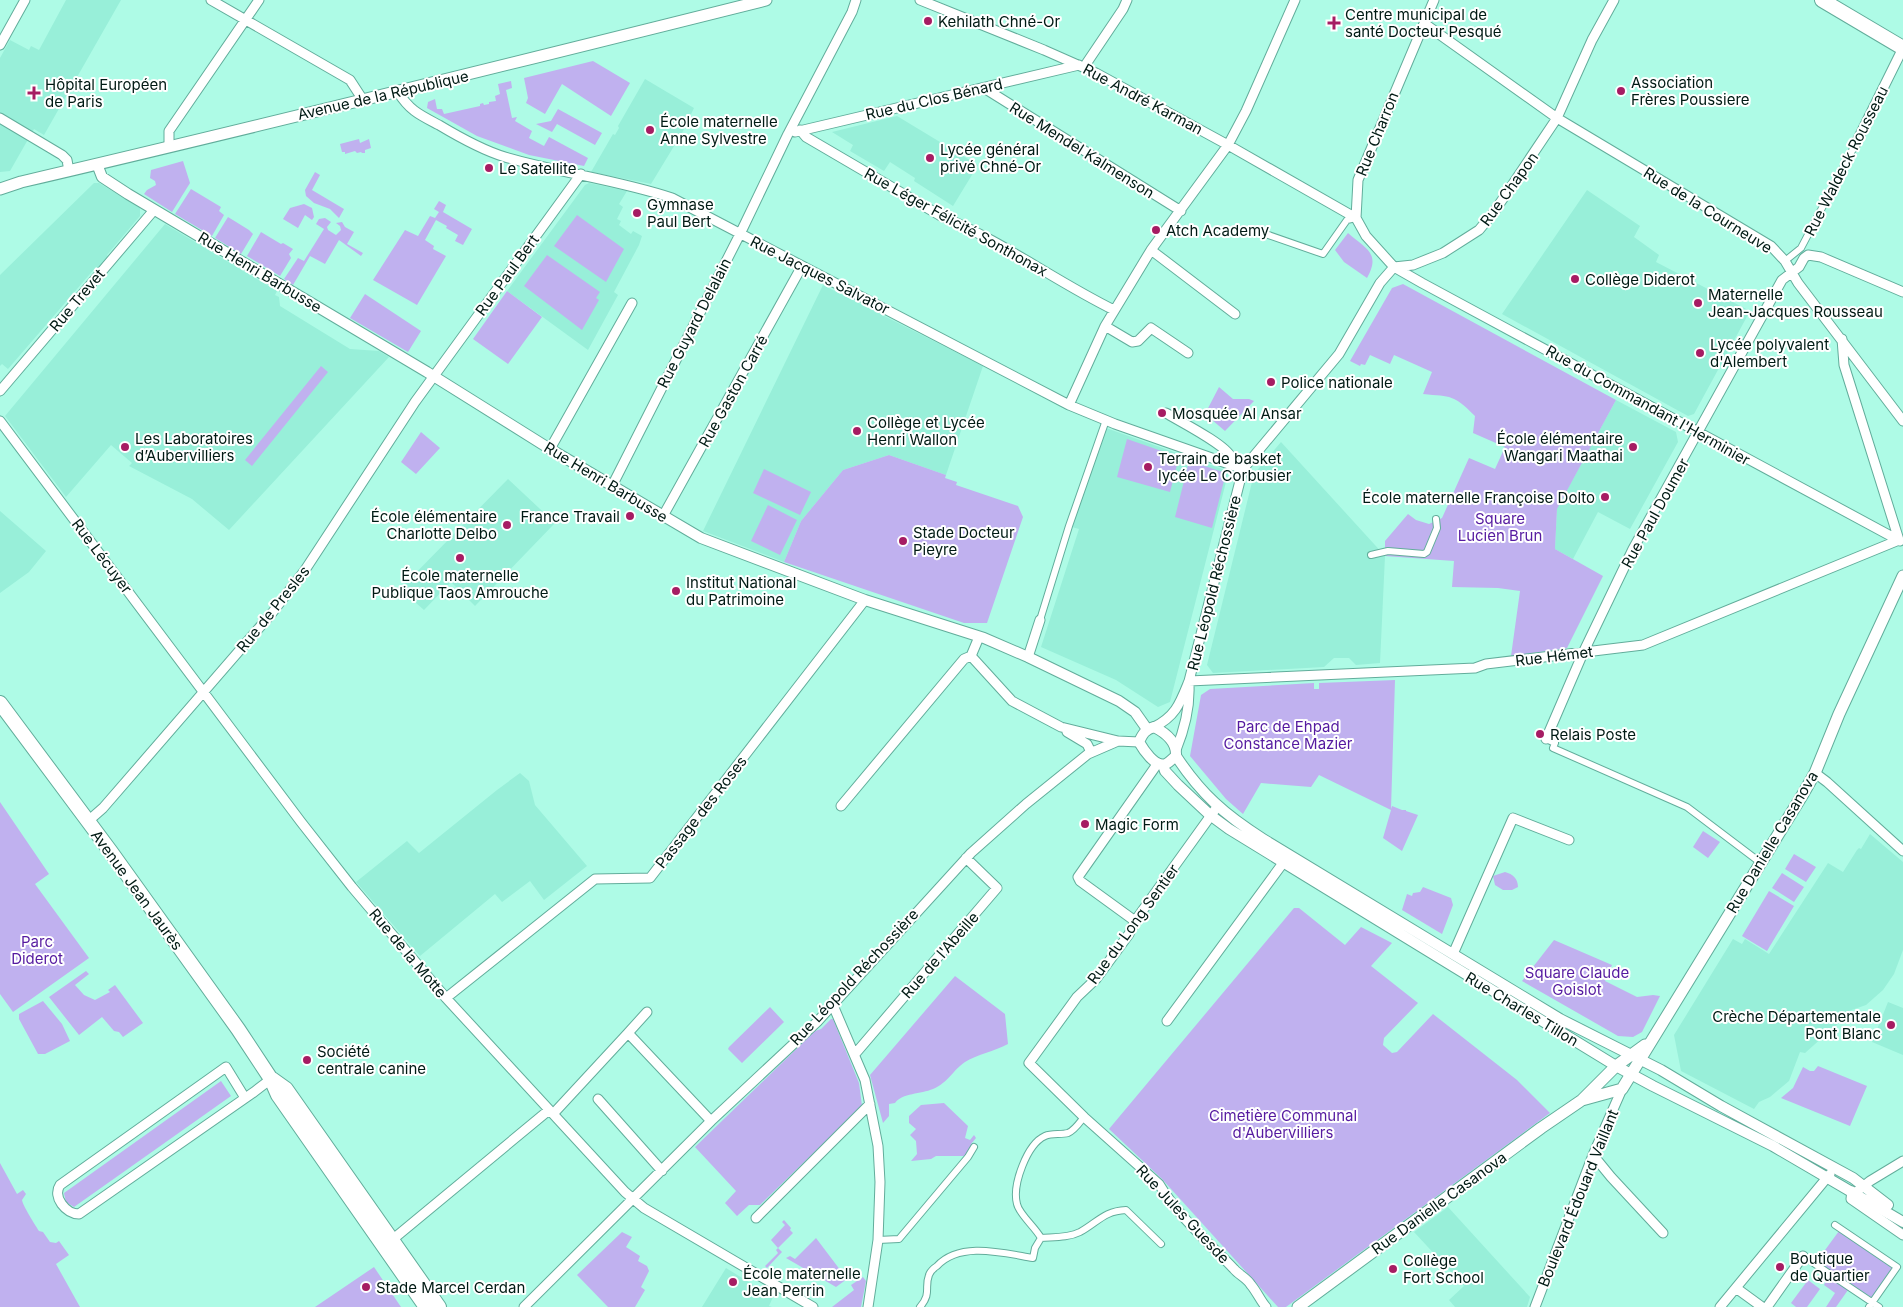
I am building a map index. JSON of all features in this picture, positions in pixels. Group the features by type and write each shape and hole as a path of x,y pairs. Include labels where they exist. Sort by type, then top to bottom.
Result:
{"main road":[{"name":"Avenue de la République","path":"0,189 69,170 398,92 766,0"},
{"path":"1822,0 1903,48"},
{"name":"Rue Danielle Casanova","path":"1298,1307 1541,1128 1582,1100 1616,1066 1635,1057 1648,1043 1815,773 1839,714 1903,576"},
{"name":"Avenue Jean Jaurès","path":"0,703 158,918 272,1079 286,1089 426,1307"},
{"name":"Rue Danielle Casanova","path":"1582,1100 1622,1089 1631,1074 1635,1057"},
{"name":"Avenue Jean Jaurès","path":"372,1221 392,1240 439,1307"}],"street":[{"path":"0,45 25,0"},
{"path":"211,0 350,80 362,100"},
{"path":"169,147 168,131 259,0"},
{"name":"Rue Guyard Delalain","path":"612,486 740,234 788,134 852,12 856,0"},
{"name":"Rue André Karman","path":"920,0 1082,66 1228,145 1356,218"},
{"path":"1082,66 1124,9 1127,0"},
{"path":"1069,405 1114,310 1151,250 1182,211 1228,145 1250,103 1296,0"},
{"name":"Rue Charron","path":"1356,218 1358,180 1434,0"},
{"name":"Rue Chapon","path":"1394,267 1413,265 1443,253 1479,230 1508,194 1558,118 1592,40 1614,0"},
{"name":"Rue de la Courneuve","path":"1425,24 1558,118 1770,246 1795,269 1842,340 1903,421"},
{"name":"Rue Waldeck Rousseau","path":"1795,269 1801,248 1903,48"},
{"name":"Rue du Clos Bénard","path":"788,134 1082,66"},
{"name":"Rue Mendel Kalmenson","path":"984,88 1182,211"},
{"name":"Rue Jacques Salvator","path":"398,92 405,104 415,112 465,140 504,156 672,198 1069,405 1243,469"},
{"path":"0,118 62,155 67,160 69,170"},
{"name":"Rue Léger Félicité Sonthonax","path":"800,130 806,137 941,216 1007,250 1114,310"},
{"name":"Rue Henri Barbusse","path":"97,164 102,177 154,210 434,376 550,449 701,538 865,600 979,637 1028,657 1119,701 1135,712 1151,728"},
{"name":"Rue Paul Bert","path":"434,376 581,174"},
{"name":"Rue Trevet","path":"0,391 154,210"},
{"path":"1254,230 1322,254 1347,220 1356,218 1366,236 1394,267"},
{"name":"Rue Waldeck Rousseau","path":"1785,260 1801,248"},
{"path":"1151,250 1235,314"},
{"path":"1795,269 1808,255 1821,257 1903,292"},
{"name":"Rue Gaston Carré","path":"663,516 802,266"},
{"name":"Rue du Commandant l'Herminier","path":"1394,267 1901,541"},
{"name":"Rue Léopold Réchossière","path":"1151,728 1166,721 1175,711 1189,681 1243,469 1339,354 1380,283 1394,267"},
{"name":"Rue Paul Doumer","path":"1546,739 1582,652 1633,549 1699,433 1782,280 1795,269"},
{"path":"550,449 632,303"},
{"path":"1105,326 1132,342 1138,341 1151,328 1188,353"},
{"path":"1842,340 1844,365 1901,541"},
{"name":"Rue de Presles","path":"87,822 103,808 272,613 305,570 400,424 434,376"},
{"path":"1166,413 1198,431 1225,450 1231,457 1232,465"},
{"path":"1028,657 1069,526 1106,420"},
{"name":"Rue Lécuyer","path":"0,421 203,691"},
{"path":"1371,554 1388,551 1424,554 1427,552 1437,528 1436,519"},
{"name":"Rue Hémet","path":"1189,681 1475,668 1486,664 1643,645 1901,541"},
{"name":"Passage des Roses","path":"446,998 595,879 650,878 865,600"},
{"path":"841,806 964,659 970,656 979,637"},
{"path":"970,656 1012,701 1061,727 1087,744 1091,752"},
{"name":"Rue Léopold Réchossière","path":"1176,753 1184,733 1190,703 1189,681"},
{"name":"Rue de la Motte","path":"203,691 300,822 352,887 446,998 632,1198 644,1208 813,1307"},
{"path":"1061,727 1118,741"},
{"path":"1135,921 1080,881 1078,877 1160,764 1167,763 1176,753 1170,738 1151,728 1143,733 1138,742 1146,753 1160,764"},
{"path":"1546,739 1555,743 1553,748 1687,807 1761,863"},
{"name":"Rue Léopold Réchossière","path":"529,1305 632,1198 816,1022 966,858 1026,804 1091,752 1118,741 1138,742"},
{"name":"Rue Charles Tillon","path":"1176,753 1188,773 1217,807 1235,821 1560,1019 1635,1057 1836,1169 1857,1190 1903,1222"},
{"name":"Rue Charles Tillon","path":"1160,764 1178,785 1210,815 1283,863 1616,1066 1773,1146 1827,1177 1857,1190 1903,1216"},
{"path":"1815,773 1903,850"},
{"name":"Rue du Long Sentier","path":"1029,1063 1077,997 1096,979 1217,807"},
{"path":"1453,954 1513,818 1569,840"},
{"name":"Rue de l'Abeille","path":"855,1054 997,888 966,858"},
{"path":"1167,1021 1283,863"},
{"path":"832,1003 865,1080 878,1146 878,1240 868,1307"},
{"path":"392,1240 551,1112 647,1012"},
{"path":"628,1033 711,1121"},
{"name":"Rue Jules Guesde","path":"1029,1063 1084,1117 1159,1184 1167,1198 1191,1226 1236,1272 1250,1283 1266,1307"},
{"path":"246,1098 226,1067 60,1184 57,1192 60,1201 67,1210 79,1214 246,1098 272,1079"},
{"name":"Boulevard Édouard Vaillant","path":"1535,1307 1592,1155 1622,1089"},
{"path":"598,1099 662,1171"},
{"path":"756,1218 870,1104"},
{"path":"1041,1238 1020,1212 1017,1204 1018,1180 1030,1152 1040,1140 1046,1136 1068,1132 1084,1117"},
{"path":"878,1240 899,1239 968,1157 974,1147"},
{"path":"1592,1155 1663,1233"},
{"path":"1903,1161 1857,1190 1850,1199 1903,1235"},
{"path":"1720,1307 1827,1177 1836,1169"},
{"path":"1041,1238 1078,1233 1113,1210 1126,1210 1161,1244"},
{"path":"1835,1225 1897,1267 1871,1305"},
{"path":"920,1307 926,1299 929,1274 944,1258 963,1251 1000,1252 1033,1258 1035,1248 1041,1238"},
{"path":"1767,1307 1804,1256"},
{"path":"1812,1262 1871,1305 1879,1307"},
{"path":"1736,1288 1762,1307"}],"shaded area":[{"name":"Hôpital Européen de Paris","path":"66,0 121,0 44,135 34,129 10,171 0,172 0,58 10,40 29,50 31,46 39,50"},
{"name":"École maternelle Anne Sylvestre","path":"645,79 694,108 682,133 651,184 591,172 613,134 615,135 619,128 618,126"},
{"path":"897,116 978,165 953,206 914,181 915,178 890,162 884,171 850,151 853,145 832,132"},
{"path":"94,183 99,183 140,208 140,216 107,255 109,258 99,269 96,267 8,369 2,364 0,366 0,275"},
{"path":"589,183 627,191 619,204 623,207 617,219 621,221 619,225 631,234 633,231 642,236 614,292 618,295 588,350 507,291 585,185"},
{"path":"1587,190 1640,226 1634,237 1659,255 1656,262 1750,311 1694,414 1688,416 1502,314"},
{"path":"165,224 277,291 275,295 279,297 280,306 350,349 379,351 389,357 229,530 192,499 129,466 132,463 111,445 66,497 5,416"},
{"name":"Collège et Lycée Henri Wallon","path":"823,285 983,366 946,475 889,455 843,470 801,521 784,562 703,531"},
{"path":"1616,400 1676,432 1678,442 1630,529 1598,512 1573,559 1555,549 1557,508"},
{"path":"1106,428 1225,470 1228,474 1170,702 1158,707 1116,680 1041,647 1079,529 1072,527"},
{"path":"1281,442 1385,556 1380,663 1356,665 1349,658 1334,658 1324,667 1213,673 1207,665 1254,474"},
{"path":"508,479 555,523 475,606 451,582 424,610 400,589"},
{"path":"0,511 46,551 29,572 0,593"},
{"path":"520,773 529,781 535,805 587,866 544,900 530,881 502,902 495,894 420,956 356,882 407,841 419,853"},
{"path":"1870,834 1903,862 1903,950 1894,974 1883,990 1866,1005 1840,1014 1842,1020 1805,1053 1800,1052 1789,1081 1770,1097 1759,1102 1754,1109 1681,1071 1674,1035 1733,939 1742,944 1745,939 1769,954 1828,863 1843,872"},
{"name":"Crèche Départementale Pont Blanc","path":"1888,1002 1903,1008 1903,1055 1872,1042"},
{"path":"1448,1207 1530,1297 1527,1307 1455,1307 1449,1300 1464,1286 1414,1232"},
{"name":"École maternelle Jean Perrin","path":"726,1268 773,1297 769,1306 772,1307 702,1307"}],"green space":[{"path":"593,61 630,83 611,116 562,84 545,114 526,103 528,98 524,78"},
{"path":"511,81 512,88 506,90 512,118 517,117 515,121 532,131 529,138 544,146 549,137 588,158 584,166 529,155 477,136 427,108 428,102 435,99 437,109 442,109 444,114 480,106 483,103 484,105 489,104 489,102 496,101 495,96 500,94 498,84"},
{"path":"558,109 602,133 595,145 557,124 552,132 536,124 551,121"},
{"path":"359,139 360,143 369,139 371,148 365,150 365,153 357,153 355,151 345,154 345,152 342,152 340,144"},
{"path":"183,161 190,183 172,212 144,194 156,185 155,181 150,178 151,170"},
{"path":"315,172 320,175 312,190 344,209 339,218 330,209 314,203 306,196 305,190"},
{"path":"191,189 221,207 219,211 224,215 212,236 175,214"},
{"path":"439,201 446,205 443,212 472,229 463,245 455,241 458,235 436,220 425,240 434,246 433,249 446,256 417,305 373,280 405,230 418,236 430,216 435,218 439,212 434,209"},
{"path":"304,204 312,208 314,217 312,220 305,215 298,228 283,219 290,208"},
{"path":"577,215 624,249 606,282 554,246"},
{"path":"228,217 253,234 241,254 215,238"},
{"path":"325,218 331,222 327,227 328,230 336,235 341,230 340,226 336,223 342,222 345,227 354,232 347,244 363,253 361,256 339,240 325,264 310,256 293,285 284,279 298,258 304,261 324,229 316,224 319,219"},
{"path":"261,232 293,249 289,254 291,258 280,276 247,256"},
{"path":"1348,233 1370,252 1372,263 1367,278 1344,262 1335,250"},
{"path":"547,255 600,292 596,298 599,300 582,330 524,286"},
{"name":"Square Lucien Brun","path":"1403,284 1616,400 1557,509 1555,549 1603,576 1567,648 1511,656 1520,591 1498,588 1452,587 1454,561 1385,556 1385,541 1408,514 1416,520 1429,524 1442,518 1469,458 1495,469 1505,447 1473,433 1475,416 1457,400 1446,396 1423,394 1432,372 1394,355 1390,364 1370,355 1365,365 1361,364 1360,366 1350,361 1392,288"},
{"path":"507,291 542,317 508,364 473,339"},
{"path":"365,294 421,331 408,352 350,318"},
{"path":"321,366 328,372 252,466 245,460"},
{"path":"1219,387 1233,399 1249,399 1254,401 1225,431 1205,414"},
{"path":"421,432 440,448 416,474 401,462"},
{"name":"Terrain de basket lycée Le Corbusier","path":"1127,439 1179,457 1170,492 1117,477"},
{"name":"Stade Docteur Pieyre","path":"889,455 946,475 945,478 957,482 956,485 1018,506 1023,517 987,623 964,623 784,562 801,521 843,470"},
{"path":"1189,461 1226,473 1212,528 1175,517"},
{"path":"764,469 811,492 800,515 753,493"},
{"path":"768,505 797,520 780,555 751,541"},
{"name":"Parc de Ehpad Constance Mazier","path":"1395,680 1391,809 1392,806 1418,815 1402,851 1383,838 1391,810 1319,775 1311,787 1261,783 1243,814 1226,799 1190,756 1201,695 1210,689 1314,683 1314,689 1319,689 1319,683"},
{"name":"Parc Diderot","path":"0,802 49,874 35,884 89,958 13,1012 0,994"},
{"path":"1703,831 1720,842 1708,858 1693,847"},
{"path":"1794,854 1816,867 1806,882 1785,869"},
{"path":"1505,872 1515,877 1518,887 1512,890 1503,890 1495,885 1493,876"},
{"path":"1782,873 1804,887 1794,902 1772,888"},
{"path":"1423,887 1451,898 1453,905 1442,934 1402,910 1407,894 1412,896 1413,893 1420,892"},
{"path":"1769,891 1794,906 1767,951 1742,936"},
{"name":"Cimetière Communal d'Aubervilliers","path":"1294,908 1299,908 1345,945 1361,927 1392,943 1371,966 1418,1003 1384,1038 1383,1045 1392,1053 1397,1052 1433,1014 1517,1080 1550,1113 1286,1307 1278,1307 1162,1179 1109,1129"},
{"name":"Square Claude Goislot","path":"1554,940 1612,965 1605,981 1637,997 1660,996 1642,1032 1633,1037 1618,1036 1522,981"},
{"path":"86,971 89,974 75,985 84,995 95,1000 110,992 108,990 115,985 143,1023 123,1037 119,1032 114,1031 102,1017 79,1035 49,997"},
{"path":"955,976 1005,1014 1008,1044 965,1062 943,1083 933,1089 907,1095 895,1103 889,1104 889,1116 883,1123 870,1075"},
{"path":"43,1001 62,1024 70,1041 45,1054 38,1054 19,1019 19,1014"},
{"path":"770,1007 784,1022 742,1063 728,1049 729,1047"},
{"path":"833,1019 859,1083 862,1106 760,1205 749,1205 737,1216 725,1203 736,1191 695,1147 815,1031 821,1029"},
{"path":"1818,1066 1867,1086 1850,1126 1781,1098 1793,1088 1803,1067 1814,1071"},
{"path":"221,1081 231,1096 74,1207 66,1202 64,1193"},
{"path":"944,1103 968,1126 965,1138 970,1140 974,1135 976,1138 971,1144 972,1148 964,1156 936,1156 931,1159 911,1161 917,1154 916,1141 910,1135 916,1129 909,1123 909,1116 921,1105"},
{"path":"0,1163 17,1194 23,1190 26,1194 22,1200 23,1203 39,1231 43,1232 50,1242 56,1243 59,1241 69,1255 56,1264 80,1307 0,1307"},
{"path":"784,1220 793,1233 778,1248 771,1240 785,1225 782,1222"},
{"path":"1839,1231 1892,1268 1872,1298 1817,1261"},
{"path":"622,1232 632,1237 626,1247 640,1256 638,1261 647,1266 649,1271 641,1287 645,1290 635,1307 608,1307 577,1275"},
{"path":"816,1238 847,1279 836,1287 786,1258 790,1256 795,1259"},
{"path":"778,1248 782,1252 767,1268 765,1266 778,1253 776,1250"},
{"name":"Stade Marcel Cerdan","path":"374,1267 401,1307 315,1307"},
{"path":"863,1277 866,1281 861,1307 832,1307 854,1290 851,1285"},
{"path":"1828,1277 1848,1290 1836,1307 1826,1307 1835,1293 1824,1285"},
{"path":"1808,1280 1820,1289 1807,1307 1796,1307 1791,1303"}],"place":[{"name":"Kehilath Chné-Or","path":"928,21"},
{"name":"Centre municipal de santé Docteur Pesqué","path":"1334,23"},
{"name":"Association Frères Poussiere","path":"1621,91"},
{"name":"Hôpital Européen de Paris","path":"34,93"},
{"name":"École maternelle Anne Sylvestre","path":"650,130"},
{"name":"Lycée général privé Chné-Or","path":"930,158"},
{"name":"Le Satellite","path":"489,168"},
{"name":"Gymnase Paul Bert","path":"637,213"},
{"name":"Atch Academy","path":"1156,230"},
{"name":"Collège Diderot","path":"1575,279"},
{"name":"Maternelle Jean-Jacques Rousseau","path":"1698,303"},
{"name":"Lycée polyvalent d'Alembert","path":"1700,353"},
{"name":"Police nationale","path":"1271,382"},
{"name":"Mosquée Al Ansar","path":"1162,413"},
{"name":"Collège et Lycée Henri Wallon","path":"857,431"},
{"name":"Les Laboratoires d’Aubervilliers","path":"125,447"},
{"name":"École élémentaire Wangari Maathai","path":"1633,447"},
{"name":"Terrain de basket lycée Le Corbusier","path":"1148,467"},
{"name":"École maternelle Françoise Dolto","path":"1605,497"},
{"name":"France Travail","path":"630,516"},
{"name":"École élémentaire Charlotte Delbo","path":"507,525"},
{"name":"Stade Docteur Pieyre","path":"903,541"},
{"name":"École maternelle Publique Taos Amrouche","path":"460,558"},
{"name":"Institut National du Patrimoine","path":"676,591"},
{"name":"Relais Poste","path":"1540,734"},
{"name":"Magic Form","path":"1085,824"},
{"name":"Crèche Départementale Pont Blanc","path":"1891,1025"},
{"name":"Société centrale canine","path":"307,1060"},
{"name":"Boutique de Quartier","path":"1780,1267"},
{"name":"Collège Fort School","path":"1393,1269"},
{"name":"École maternelle Jean Perrin","path":"733,1282"},
{"name":"Stade Marcel Cerdan","path":"366,1287"}]}
